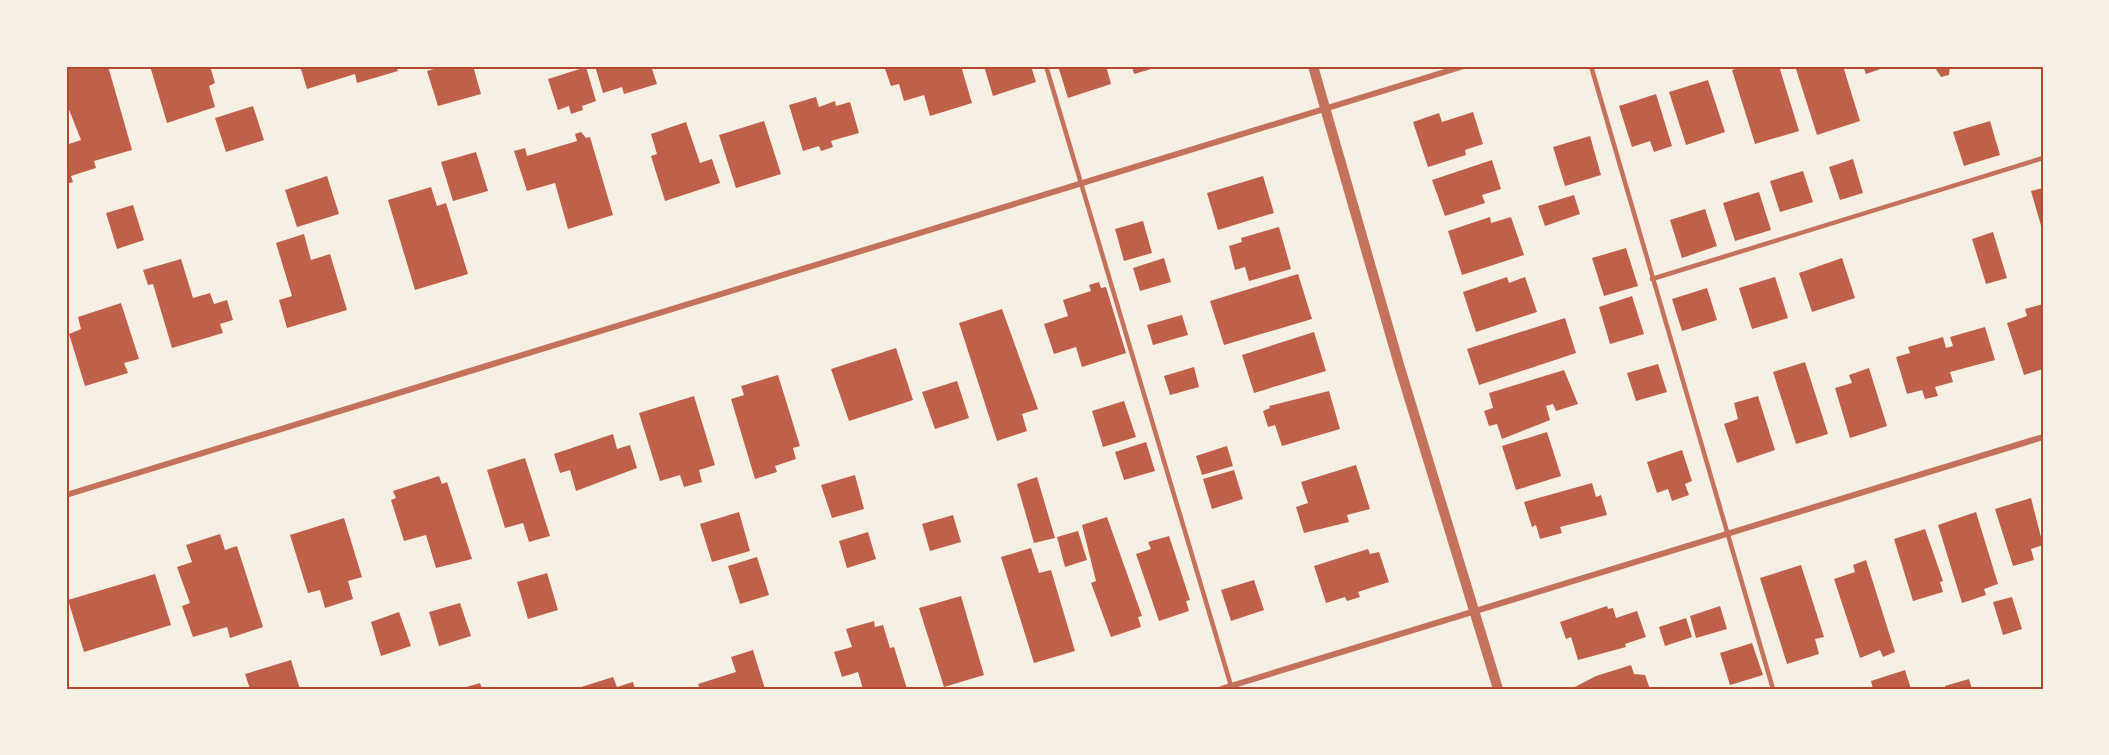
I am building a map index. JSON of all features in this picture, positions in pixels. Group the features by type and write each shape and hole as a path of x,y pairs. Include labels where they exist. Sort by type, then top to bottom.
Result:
{"street":[{"path":"1313,66 1400,368 1498,689"},
{"path":"66,495 1464,66"},
{"path":"1221,689 2043,437"}],"lane":[{"path":"1046,66 1232,687"},
{"path":"1590,66 1773,689"},
{"path":"1652,279 2043,158"}],"building":[{"path":"66,66 108,66 132,150 94,161 96,168 71,176 73,182 66,184 66,145 81,140 66,102"},
{"path":"150,66 210,66 215,83 209,86 215,107 167,123"},
{"path":"300,66 396,66 398,71 357,83 355,74 307,89"},
{"path":"444,66 473,66 481,94 438,106 427,71"},
{"path":"595,66 651,66 657,84 624,94 622,87 603,93"},
{"path":"884,66 961,66 972,103 930,116 924,95 904,101 899,84 891,86"},
{"path":"984,66 1031,66 1036,82 993,96"},
{"path":"1058,66 1106,66 1111,84 1068,98"},
{"path":"1132,66 1158,66 1158,67 1134,74"},
{"path":"1746,66 1779,66 1799,131 1755,144 1732,70"},
{"path":"1795,66 1843,66 1860,121 1817,135"},
{"path":"1863,66 1889,66 1866,74"},
{"path":"1934,66 1950,66 1949,75 1941,77"},
{"path":"586,67 596,101 582,106 583,110 571,114 569,106 558,110 548,79"},
{"path":"1708,80 1725,132 1686,145 1669,92"},
{"path":"1656,94 1672,146 1654,152 1650,141 1632,147 1619,106"},
{"path":"816,97 819,107 835,101 836,106 850,102 859,133 831,141 833,147 821,151 819,146 803,151 789,105"},
{"path":"253,106 264,140 226,152 215,118"},
{"path":"1473,112 1483,144 1465,150 1466,155 1428,167 1413,122 1439,113 1442,122"},
{"path":"764,121 781,174 736,188 719,135"},
{"path":"1990,121 2000,155 1964,166 1953,132"},
{"path":"686,122 700,163 712,159 720,183 665,201 651,156 657,154 651,134"},
{"path":"581,132 586,138 590,137 613,215 568,229 555,183 527,191 514,151 525,148 527,156 577,141 575,134"},
{"path":"1590,136 1601,175 1565,186 1553,147"},
{"path":"476,152 488,191 453,201 441,162"},
{"path":"1853,159 1863,193 1840,200 1829,167"},
{"path":"1492,160 1501,189 1482,195 1485,203 1445,216 1432,180"},
{"path":"1803,171 1813,202 1780,212 1770,181"},
{"path":"327,176 339,214 297,227 285,190"},
{"path":"1263,176 1274,213 1218,230 1207,193"},
{"path":"431,187 437,206 446,203 468,274 415,290 388,200"},
{"path":"2043,188 2043,229 2042,229 2031,191"},
{"path":"1759,192 1771,230 1735,241 1723,203"},
{"path":"1574,195 1580,214 1545,226 1538,206"},
{"path":"133,205 144,240 117,249 106,213"},
{"path":"1705,209 1717,246 1682,258 1670,220"},
{"path":"1490,217 1491,223 1511,217 1524,255 1462,275 1448,231"},
{"path":"1143,221 1152,253 1124,261 1115,229"},
{"path":"1279,227 1291,269 1249,281 1245,267 1235,270 1229,246 1242,242 1241,238"},
{"path":"1993,232 2007,278 1986,284 1972,239"},
{"path":"304,234 311,260 330,254 347,310 287,328 279,300 292,296 276,243"},
{"path":"1626,248 1638,286 1604,296 1592,258"},
{"path":"1164,258 1171,282 1140,291 1133,268"},
{"path":"1842,258 1855,298 1812,312 1799,273"},
{"path":"181,259 193,298 210,293 214,304 227,300 233,320 220,324 223,333 172,348 153,284 148,285 143,270"},
{"path":"1298,274 1312,319 1224,345 1210,301"},
{"path":"1507,277 1509,283 1525,277 1537,312 1476,332 1463,292"},
{"path":"1775,277 1788,318 1752,329 1739,288"},
{"path":"1099,282 1101,288 1106,287 1126,353 1082,367 1076,347 1054,354 1044,324 1068,316 1063,300 1091,291 1089,285"},
{"path":"1707,288 1717,320 1682,331 1672,299"},
{"path":"1632,296 1644,334 1610,344 1599,307"},
{"path":"121,303 139,359 124,363 128,373 85,386 69,334 81,329 78,317"},
{"path":"2043,304 2043,369 2024,375 2007,323 2027,316 2025,309"},
{"path":"1002,309 1038,409 1022,414 1027,431 997,441 959,323"},
{"path":"1182,315 1188,335 1153,345 1147,325"},
{"path":"1565,318 1576,353 1479,385 1467,349"},
{"path":"1985,327 1995,360 1950,372 1953,382 1935,387 1938,396 1925,399 1922,390 1907,394 1896,357 1910,353 1908,347 1943,337 1946,348 1953,346 1950,337"},
{"path":"1314,332 1326,371 1254,393 1242,355"},
{"path":"896,348 913,400 849,421 831,369"},
{"path":"1805,362 1828,434 1796,444 1773,372"},
{"path":"1658,364 1667,392 1636,401 1627,373"},
{"path":"1194,367 1199,387 1170,395 1164,376"},
{"path":"1869,368 1887,426 1850,438 1835,388 1852,383 1849,375"},
{"path":"1564,370 1578,404 1556,411 1553,404 1546,406 1550,420 1502,439 1497,424 1489,426 1484,411 1493,408 1489,393"},
{"path":"778,375 800,446 793,448 796,459 775,466 777,472 755,479 731,399 744,395 741,386"},
{"path":"957,381 969,418 935,429 922,392"},
{"path":"1329,391 1340,429 1282,446 1275,425 1268,427 1263,411 1270,408 1269,406"},
{"path":"694,396 715,465 699,470 702,482 684,487 680,475 660,481 639,413"},
{"path":"1758,396 1775,450 1737,463 1724,424 1738,419 1734,403"},
{"path":"1124,401 1136,437 1103,447 1092,411"},
{"path":"1547,432 1561,476 1516,490 1502,446"},
{"path":"613,434 617,449 630,445 637,468 576,491 570,470 560,473 554,454"},
{"path":"1146,442 1155,471 1124,480 1115,452"},
{"path":"1227,446 1233,466 1202,475 1196,456"},
{"path":"1682,450 1692,481 1685,484 1689,495 1672,501 1668,489 1657,493 1647,462"},
{"path":"525,458 550,536 529,542 523,523 505,528 487,470"},
{"path":"1356,465 1370,509 1347,515 1349,522 1304,533 1296,507 1308,503 1301,482"},
{"path":"1234,470 1243,499 1212,509 1203,479"},
{"path":"855,475 864,509 832,518 821,485"},
{"path":"439,476 442,484 447,482 472,559 436,568 426,535 404,541 391,500 396,498 393,491"},
{"path":"1037,477 1055,538 1034,543 1017,484"},
{"path":"1592,483 1596,497 1601,495 1607,515 1560,527 1562,533 1540,539 1536,525 1532,527 1524,502"},
{"path":"2031,498 2043,545 2031,549 2034,560 2013,566 1995,509"},
{"path":"739,512 750,551 712,562 700,524"},
{"path":"1976,512 1998,584 1984,589 1986,595 1962,603 1938,525"},
{"path":"953,515 961,542 930,551 922,524"},
{"path":"1107,517 1142,616 1138,617 1141,627 1111,637 1091,583 1096,581 1082,525"},
{"path":"344,518 362,577 348,581 353,599 325,608 320,590 308,593 290,535"},
{"path":"1925,529 1943,581 1940,582 1943,592 1913,601 1894,539"},
{"path":"1078,531 1087,560 1065,567 1057,537"},
{"path":"868,532 876,559 847,568 839,541"},
{"path":"220,534 225,550 237,546 263,627 230,638 227,627 193,637 182,606 190,603 177,567 192,562 186,545"},
{"path":"1169,536 1190,600 1186,601 1189,611 1159,621 1136,554 1151,549 1148,542"},
{"path":"1031,548 1039,573 1051,570 1075,651 1034,663 1001,557"},
{"path":"1368,549 1370,554 1379,552 1389,582 1358,592 1360,597 1347,601 1345,597 1326,603 1314,566"},
{"path":"757,557 769,595 740,604 728,566"},
{"path":"1866,560 1895,652 1883,657 1880,650 1860,658 1834,579 1855,572 1853,565"},
{"path":"1801,565 1824,637 1815,639 1819,654 1787,664 1760,578"},
{"path":"547,573 558,610 528,619 517,582"},
{"path":"155,574 171,625 84,652 68,600"},
{"path":"1254,580 1264,610 1231,621 1221,590"},
{"path":"961,596 984,675 944,687 919,608"},
{"path":"2012,597 2022,629 2003,635 1993,602"},
{"path":"460,603 471,636 439,646 429,612"},
{"path":"1607,606 1608,609 1613,608 1616,618 1637,611 1646,637 1625,644 1626,647 1578,660 1571,637 1566,639 1560,622"},
{"path":"1720,606 1727,629 1696,638 1690,616"},
{"path":"399,612 411,646 381,656 371,622"},
{"path":"1686,618 1692,637 1665,646 1659,627"},
{"path":"874,621 875,627 883,625 890,648 894,647 907,689 863,689 858,672 842,677 834,652 852,647 846,629"},
{"path":"1752,643 1763,675 1730,685 1720,653"},
{"path":"753,650 765,689 700,689 698,684 736,672 731,657"},
{"path":"291,660 300,689 250,689 245,674"},
{"path":"1631,665 1634,674 1645,675 1650,689 1571,689 1596,676"},
{"path":"1905,670 1911,689 1873,689 1871,681"},
{"path":"613,677 617,687 633,682 635,689 575,689"},
{"path":"1969,679 1972,689 1945,689 1945,686"},
{"path":"480,683 482,689 463,689 463,688"}]}
